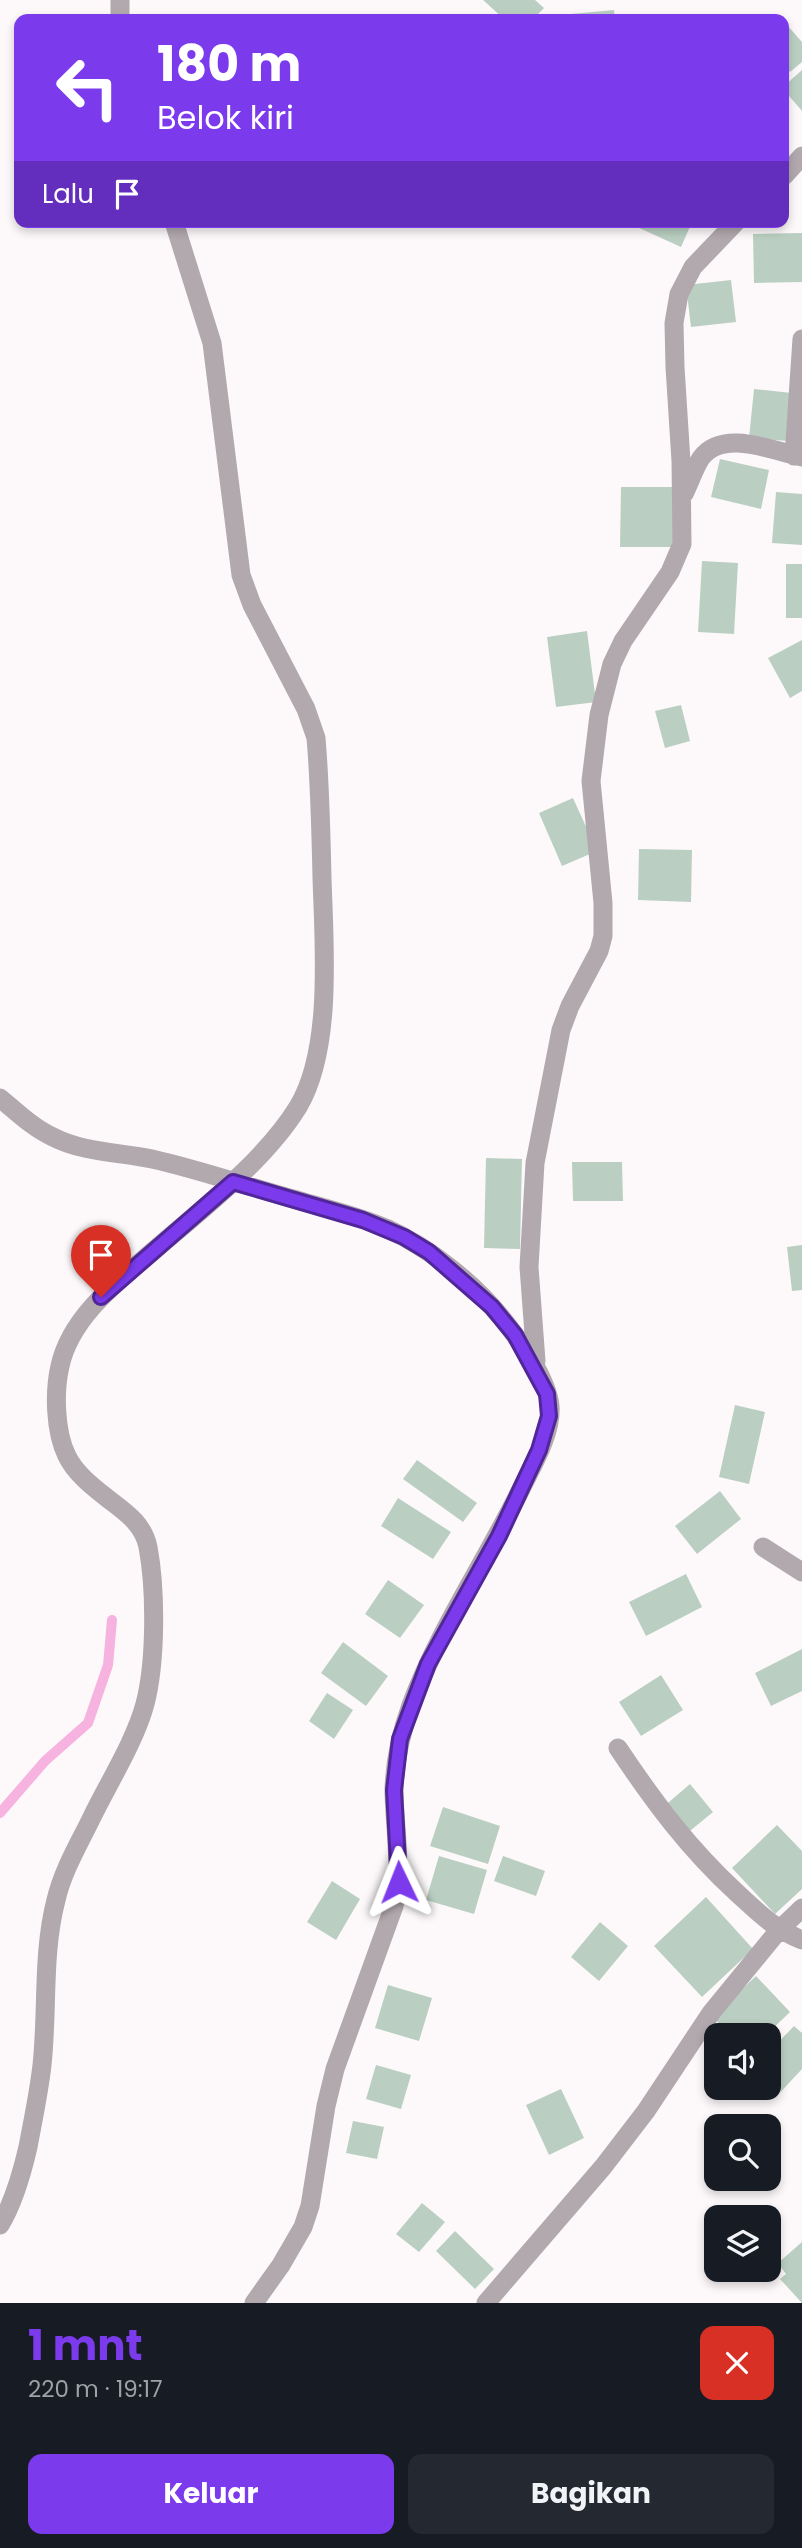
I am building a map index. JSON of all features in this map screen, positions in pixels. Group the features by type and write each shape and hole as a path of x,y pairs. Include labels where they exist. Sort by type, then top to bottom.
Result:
{"street":[{"path":"789,170 802,156"},
{"path":"0,2225 24,2164 38,2090 42,2066 46,1972 54,1904 72,1857 144,1706 152,1653 152,1587 145,1537 134,1518 85,1479 67,1457 59,1425 60,1364 71,1337 93,1305 233,1182 276,1136 298,1107 314,1066 321,1021 324,948 316,738 309,716 252,605 242,576 212,343 176,228"},
{"path":"537,1372 529,1277 535,1163 561,1030 570,1006 599,951 603,936 603,903 591,781 599,715 612,664 623,641 670,572 679,554 684,528 675,368 676,305 681,286 688,274 730,228"},
{"path":"683,498 701,458 723,444 737,443 798,457 802,339"},
{"path":"0,1098 30,1123 55,1139 84,1148 158,1160 363,1220 395,1233 429,1252 492,1307 515,1335 537,1372 550,1407 544,1436 499,1536 428,1664 412,1703 397,1759 394,1790 399,1882 394,1906 335,2069 326,2106 310,2206 303,2227 281,2265 254,2303"},
{"path":"763,1548 802,1572"},
{"path":"618,1748 685,1842 779,1930 802,1940"},
{"path":"486,2303 603,2167 646,2110 712,2013 779,1930 802,1908"}],"building":[{"path":"483,0 535,0 544,8 538,14 498,14"},
{"path":"614,10 614,14 571,14"},
{"path":"789,27 802,42 802,62 790,72"},
{"path":"802,70 802,111 789,96 789,82"},
{"path":"639,228 689,228 681,247"},
{"path":"802,233 802,282 754,283 753,234"},
{"path":"731,280 736,322 691,327 686,285"},
{"path":"754,389 792,393 788,441 749,438"},
{"path":"720,459 769,470 761,509 711,497"},
{"path":"621,487 674,487 673,547 620,547"},
{"path":"776,492 802,494 802,545 772,543"},
{"path":"702,561 738,563 734,634 698,632"},
{"path":"786,564 802,564 802,618 786,618"},
{"path":"587,631 596,702 556,707 547,637"},
{"path":"802,640 802,691 790,698 768,658"},
{"path":"681,705 690,741 665,748 655,711"},
{"path":"573,798 597,851 562,866 539,813"},
{"path":"639,849 692,850 691,902 638,900"},
{"path":"486,1158 522,1159 520,1249 484,1248"},
{"path":"572,1162 622,1162 623,1201 573,1201"},
{"path":"802,1245 802,1290 792,1291 787,1247"},
{"path":"735,1405 765,1412 749,1484 719,1477"},
{"path":"417,1460 477,1503 463,1522 403,1479"},
{"path":"720,1491 741,1519 697,1554 675,1526"},
{"path":"398,1498 451,1532 433,1559 381,1526"},
{"path":"686,1574 702,1607 646,1636 629,1602"},
{"path":"388,1580 424,1605 400,1638 365,1614"},
{"path":"343,1642 388,1676 366,1706 321,1673"},
{"path":"802,1649 802,1691 771,1706 755,1673"},
{"path":"661,1675 683,1710 641,1736 619,1702"},
{"path":"327,1693 353,1710 334,1739 309,1721"},
{"path":"690,1784 713,1812 685,1835 662,1808"},
{"path":"443,1807 500,1826 488,1864 430,1846"},
{"path":"777,1825 802,1851 802,1889 775,1914 732,1868"},
{"path":"439,1856 487,1870 474,1914 426,1900"},
{"path":"503,1856 545,1871 536,1896 494,1881"},
{"path":"332,1881 360,1899 336,1940 307,1922"},
{"path":"706,1897 753,1949 702,1997 654,1946"},
{"path":"600,1922 628,1946 599,1981 571,1957"},
{"path":"756,1976 790,2012 779,2023 719,2023 713,2017"},
{"path":"388,1985 432,1998 419,2041 375,2028"},
{"path":"794,2026 802,2033 802,2069 781,2092 781,2040"},
{"path":"376,2065 411,2075 401,2109 366,2099"},
{"path":"561,2089 584,2138 549,2155 526,2105"},
{"path":"353,2121 384,2127 377,2159 346,2153"},
{"path":"422,2203 445,2222 419,2252 396,2234"},
{"path":"455,2231 494,2269 475,2289 436,2251"},
{"path":"802,2242 802,2303 781,2280 786,2274 781,2267 781,2260"}],"waterway":[{"path":"0,1813 45,1761 88,1723 108,1665 112,1620"}],"route":[{"path":"101,1297 233,1182 363,1220 404,1237 429,1252 476,1290 492,1307 515,1335 543,1383 550,1407 539,1450 499,1536 428,1664 400,1739 394,1790 399,1882"}]}
